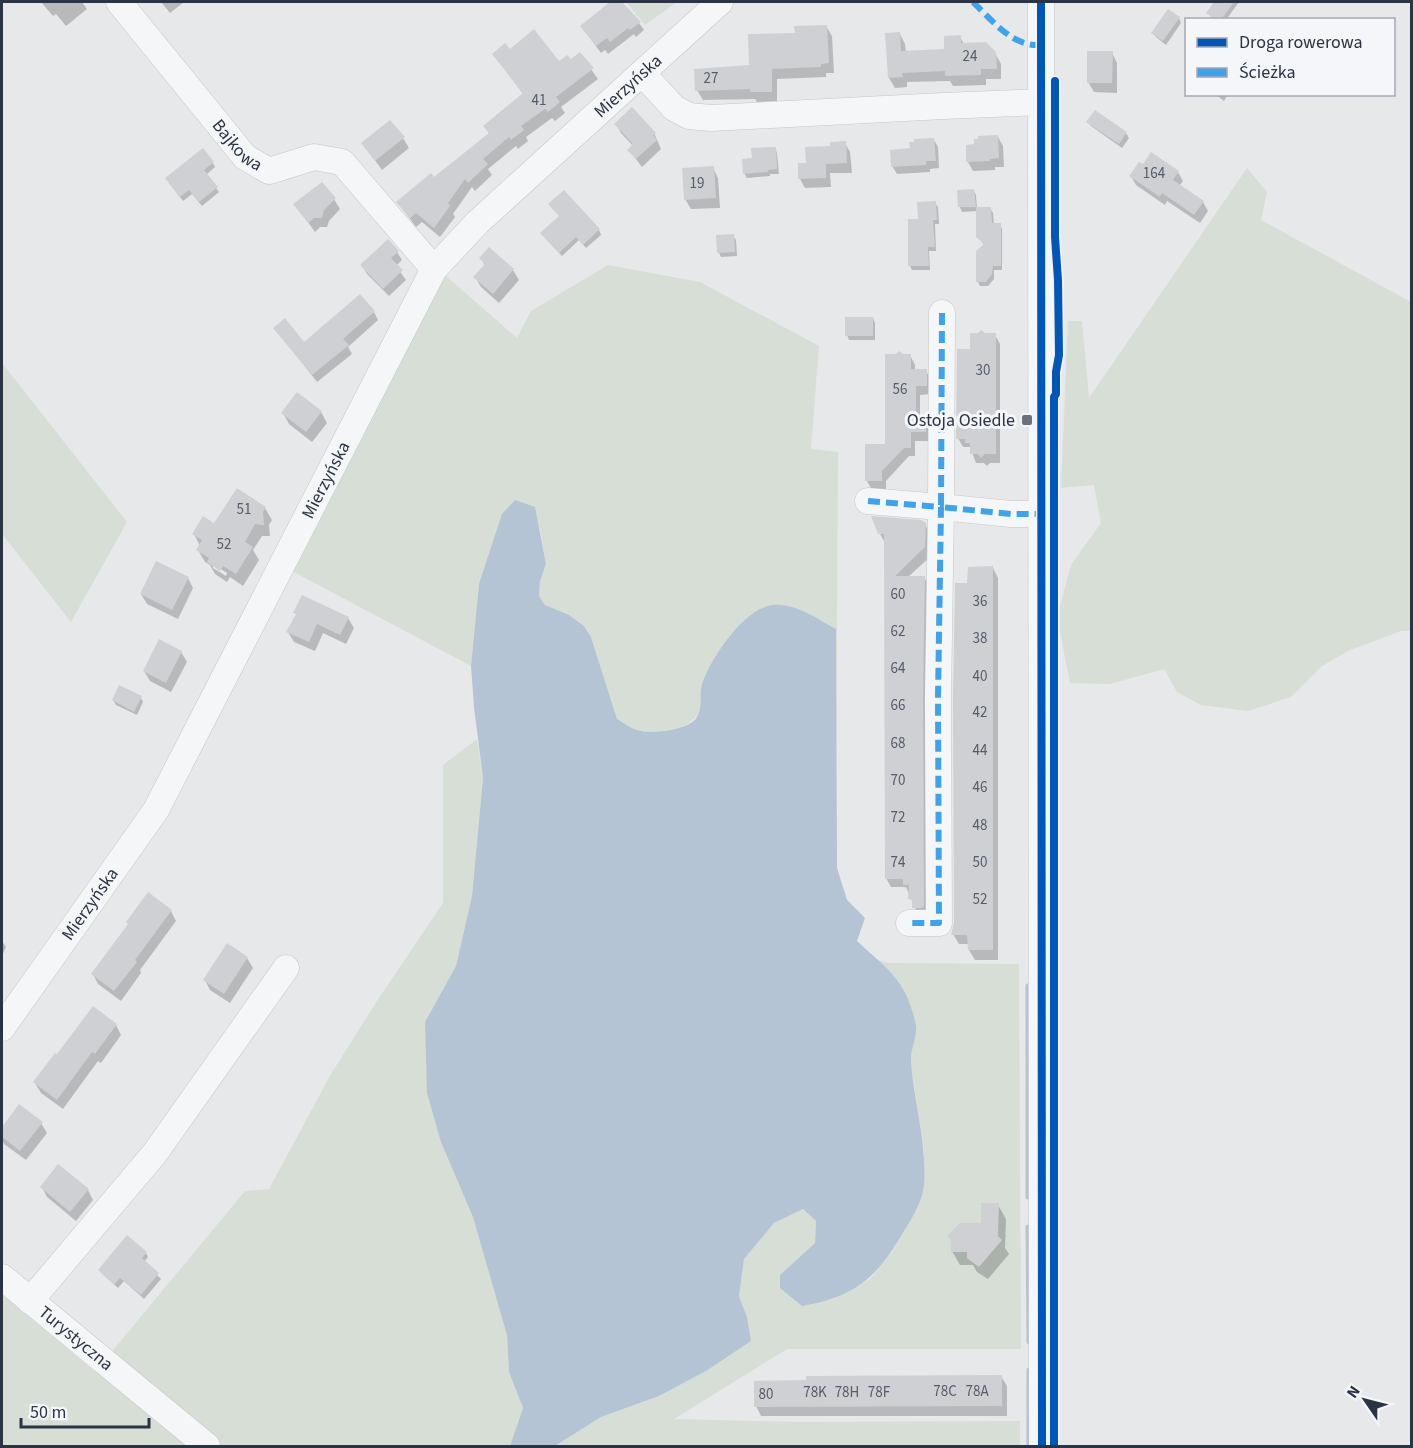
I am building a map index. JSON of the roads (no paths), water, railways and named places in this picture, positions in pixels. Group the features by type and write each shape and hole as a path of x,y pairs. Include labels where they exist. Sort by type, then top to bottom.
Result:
{"street":[{"name":"Bajkowa","path":"119,2 245,157 269,171 314,157 342,162 434,269"},
{"name":"Mierzyńska","path":"3,1022 156,810 434,269 478,222 720,2"},
{"path":"1041,2 1042,1446"},
{"path":"642,73 674,108 689,116 711,118 960,105 1042,96"},
{"path":"909,923 939,923 938,698 942,313"},
{"path":"868,501 1011,514 1042,514"},
{"path":"30,1301 155,1153 286,968"},
{"name":"Turystyczna","path":"2,1277 207,1446"}],"water":[{"path":"515,500 535,507 546,564 540,581 539,596 545,605 569,615 584,626 591,637 617,719 634,729 660,732 679,728 693,721 700,708 703,681 714,659 740,625 750,615 761,609 772,605 789,606 806,612 836,629 837,868 847,900 865,918 857,941 886,967 898,982 904,990 914,1016 916,1030 911,1062 924,1169 923,1191 914,1215 885,1261 863,1282 837,1297 802,1306 780,1288 780,1275 815,1243 816,1221 803,1209 774,1223 744,1259 739,1296 747,1317 751,1341 706,1371 659,1396 601,1417 555,1446 510,1446 523,1408 509,1372 507,1335 473,1217 441,1142 427,1093 425,1022 456,966 472,896 483,778 471,666 479,584 502,514"}],"waterway":[{"path":"1028,986 1028,1197"},
{"path":"1028,1227 1029,1342"},
{"path":"1029,1370 1029,1446"}],"place":[{"name":"Ostoja Osiedle","path":"1027,420"}]}
